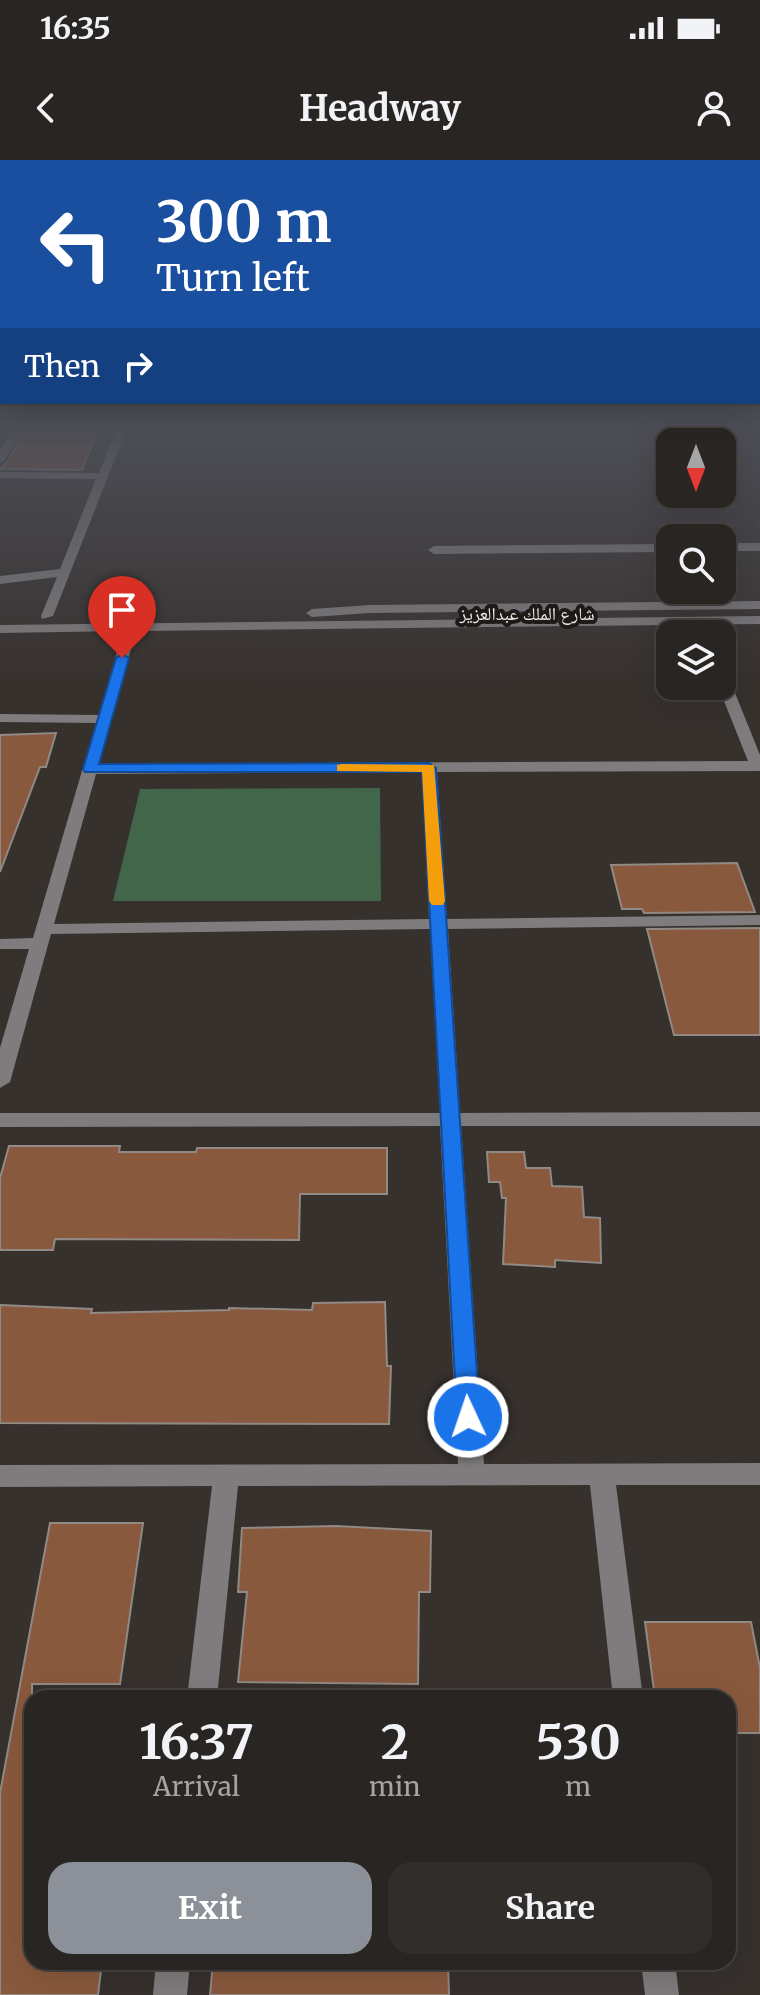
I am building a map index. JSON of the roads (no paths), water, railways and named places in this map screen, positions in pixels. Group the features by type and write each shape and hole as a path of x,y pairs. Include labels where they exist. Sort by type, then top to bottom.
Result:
{"street":[{"path":"47,616 89,512"},
{"path":"736,547 760,547"},
{"path":"434,550 656,548"},
{"path":"0,580 65,572"},
{"name":"شارع الملك عبدالعزيز","path":"295,621 370,609 760,605"},
{"name":"شارع الملك عبدالعزيز","path":"0,629 760,612"},
{"name":"شارع الملك عبدالعزيز","path":"0,617 295,621 760,620"},
{"name":"شارع الملك عبدالعزيز","path":"295,621 406,631 656,632"},
{"path":"0,1082 131,627"},
{"name":"شارع الملك عبدالعزيز","path":"736,630 760,629"},
{"path":"90,769 758,766 731,700"},
{"path":"0,718 105,719"},
{"path":"429,768 472,1475"},
{"path":"0,944 42,936 439,924 760,920"},
{"path":"0,1120 760,1119"},
{"path":"602,1474 627,1690"},
{"path":"0,1476 760,1474"},
{"path":"203,1690 226,1476"},
{"path":"170,1995 172,1970"},
{"path":"659,1970 662,1995"}]}
